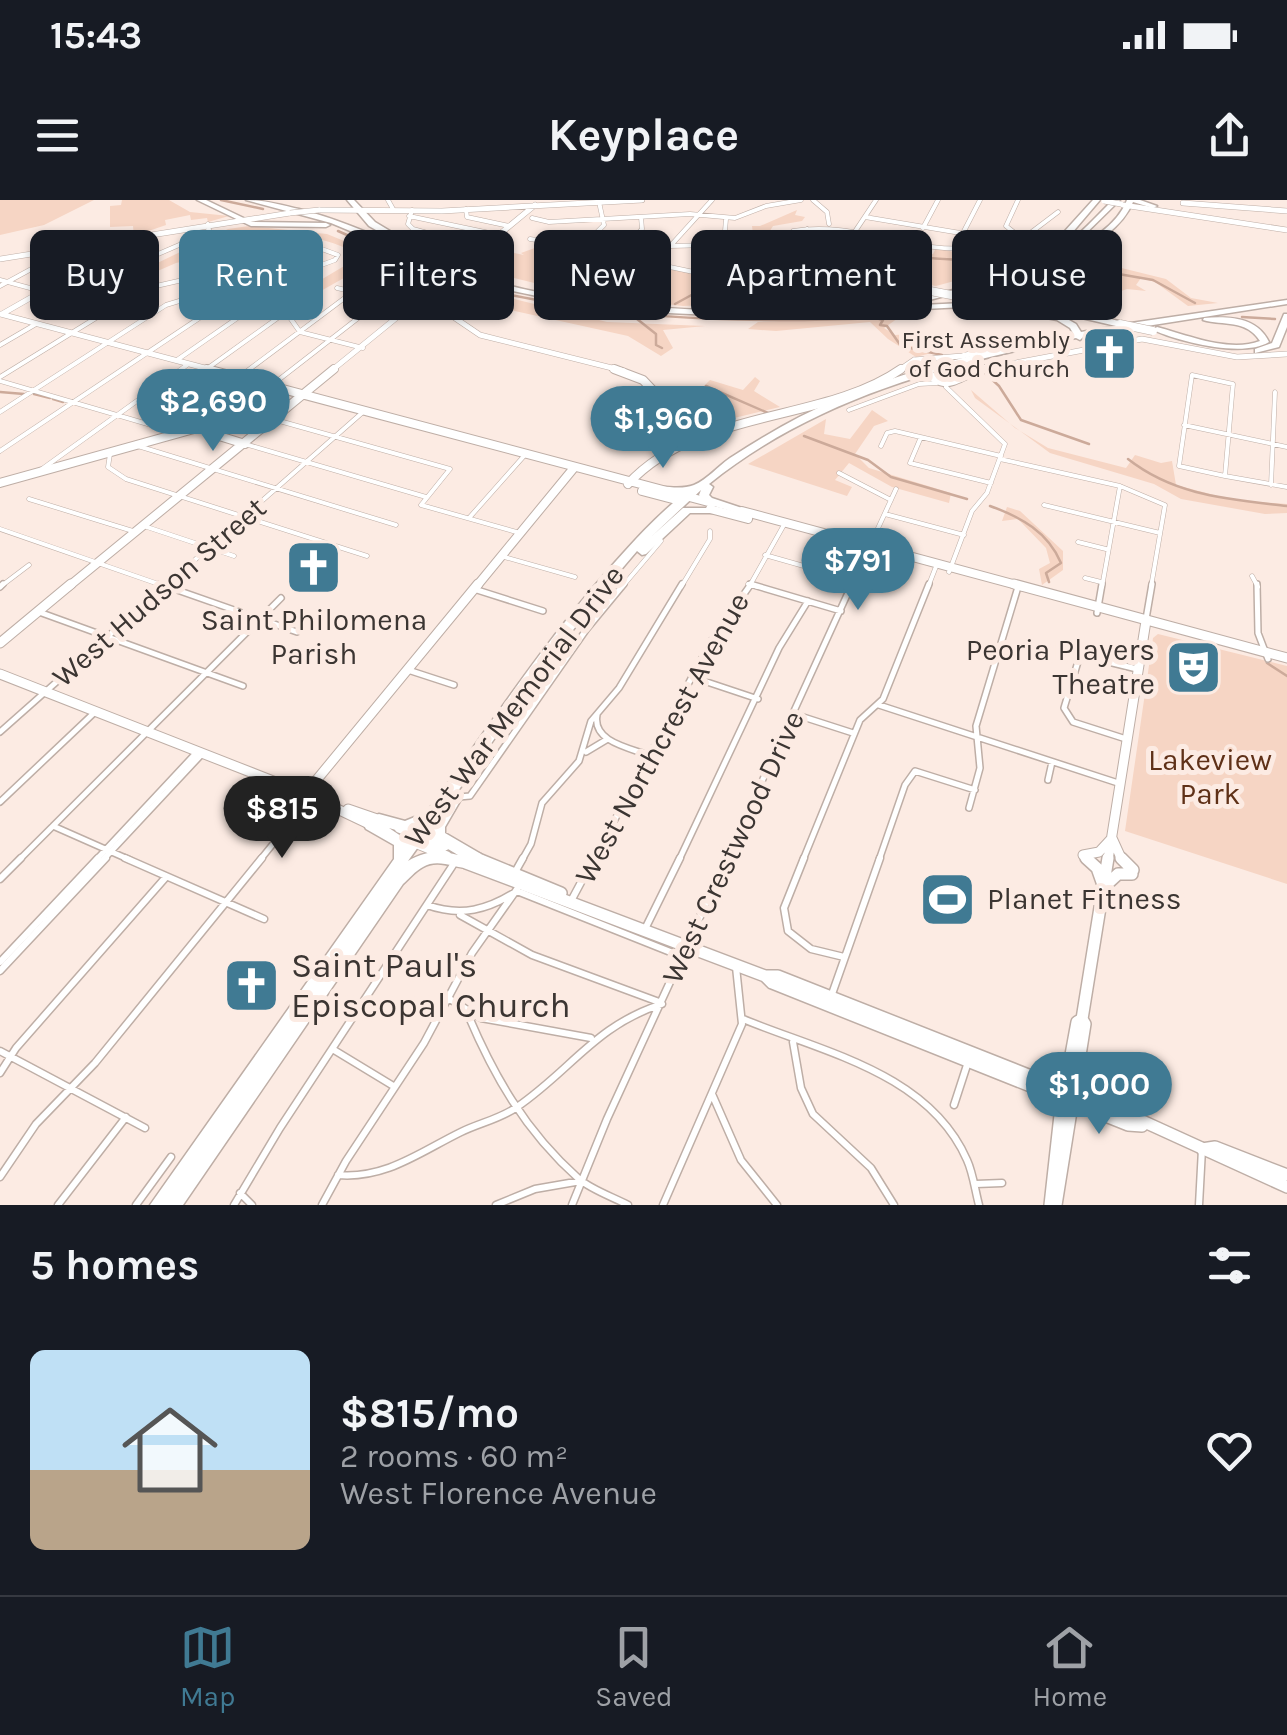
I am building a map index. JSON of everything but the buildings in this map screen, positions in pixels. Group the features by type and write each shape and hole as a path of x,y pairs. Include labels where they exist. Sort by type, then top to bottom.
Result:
{"highway":[{"path":"200,200 240,218"},
{"path":"250,200 352,230"},
{"path":"266,200 366,230"},
{"path":"1077,230 1116,201 1153,206"},
{"path":"1116,201 1102,220 1065,250 1018,276 1013,284 1017,292 1034,302 1123,323"},
{"path":"1082,230 1116,201"},
{"path":"932,299 1020,278 1086,245 1116,201"},
{"path":"359,207 381,230"},
{"path":"223,221 240,218 347,230"},
{"path":"932,296 1010,274 1064,248 1102,220"},
{"path":"514,287 566,301 691,314"},
{"path":"932,302 985,295 1240,348 1256,348 1265,342 1259,330 1243,324 1189,321"},
{"name":"West War Memorial Drive","path":"158,1205 387,880 565,643 619,563 666,514 808,422 923,370 1040,341 1287,304"},
{"name":"West War Memorial Drive","path":"565,643 642,551 720,469 819,411 923,370 1287,304"},
{"path":"1155,330 1258,351 1276,345 1287,316"},
{"path":"1040,341 1064,333 1064,325 1058,320"},
{"path":"1062,320 1072,325 1080,337 1068,344"},
{"path":"1078,320 1096,325 1142,325"},
{"path":"659,492 689,490 720,469"},
{"path":"708,488 704,493 707,499 725,509"},
{"path":"659,492 672,504 666,514"},
{"path":"658,535 688,510 747,513"},
{"path":"375,822 402,827 418,824 457,788"},
{"path":"457,788 439,824 438,836 466,863"},
{"path":"375,822 402,845 402,856 387,880"},
{"name":"West War Memorial Drive","path":"172,1205 384,900 420,840"},
{"path":"384,900 410,868 425,857 440,855 466,863"}],"main road":[{"path":"159,234 185,226 316,209 359,207 411,213 541,202 642,200"},
{"path":"1116,201 1239,216 1287,229"},
{"path":"1178,210 1186,208 1183,201"},
{"path":"1183,201 1287,229"},
{"path":"1183,201 1200,213"},
{"path":"505,230 541,202"},
{"path":"518,206 526,212"},
{"path":"1153,206 1239,216 1287,212"},
{"path":"208,224 223,221"},
{"path":"0,258 30,254"},
{"path":"1,315 30,299"},
{"path":"1,315 1287,661"},
{"path":"452,320 480,335 636,375 655,389 672,418 698,438"},
{"path":"0,644 396,321"},
{"path":"629,484 639,472 698,438 818,403 891,376 904,364 952,384 970,372 1066,350 1140,340 1162,340 1238,358 1287,354"},
{"path":"923,370 962,356 1040,341"},
{"path":"0,482 237,417 275,420"},
{"path":"210,425 216,435 245,444"},
{"path":"573,469 629,484"},
{"path":"309,796 573,469"},
{"path":"747,513 783,525"},
{"path":"1053,1205 1077,1022 1082,1019 1146,624"},
{"path":"0,674 420,840 466,863 572,899 685,952 765,976 778,976 853,1016 1097,1108 1128,1125 1146,1127 1202,1149 1214,1158 1287,1187"},
{"path":"1112,838 1122,861 1133,872"},
{"path":"1104,888 1097,868 1084,855 1099,852 1112,838"},
{"path":"1104,888 1118,874 1133,872"},
{"path":"830,1002 893,1020 997,1062 1041,1086 1065,1120"},
{"path":"853,1016 886,1024 893,1020"},
{"path":"893,1020 901,1030 932,1048"},
{"path":"968,1062 972,1058 997,1062"},
{"path":"1041,1086 1073,1073"},
{"path":"1073,1073 1097,1108"},
{"path":"1065,1120 1097,1108"},
{"path":"1202,1149 1215,1146 1287,1175"}],"street":[{"path":"388,200 393,209"},
{"path":"457,210 458,200"},
{"path":"671,246 712,200"},
{"path":"532,218 560,225 565,221 640,217 699,215 726,219 768,205 802,200"},
{"path":"813,200 827,212 829,224"},
{"path":"807,229 829,224 856,230 876,200"},
{"path":"923,228 938,200"},
{"path":"965,230 980,200"},
{"path":"1011,230 1006,226 1018,200"},
{"path":"530,238 582,247 602,227 599,201"},
{"path":"466,209 467,217 509,226"},
{"path":"1033,230 1058,212"},
{"path":"417,230 408,224 411,213 479,230"},
{"path":"640,217 641,230"},
{"path":"865,217 952,233"},
{"path":"671,246 710,245 726,231 726,219"},
{"path":"159,253 208,230 208,224"},
{"path":"323,249 339,258 323,265"},
{"path":"0,283 30,270"},
{"path":"0,379 143,289 179,281"},
{"path":"8,282 30,288"},
{"path":"338,288 343,289"},
{"path":"159,428 343,300"},
{"path":"0,412 166,306 179,302"},
{"path":"0,451 194,320"},
{"path":"174,362 235,320"},
{"path":"205,370 275,320"},
{"path":"292,320 300,332 363,348"},
{"path":"269,387 355,320"},
{"path":"0,345 36,324"},
{"path":"36,473 187,365"},
{"path":"849,410 902,389 923,370"},
{"path":"1225,476 1233,384 1192,376 1178,466 1225,476 1287,487"},
{"path":"0,379 180,434"},
{"path":"946,388 1005,444 991,483 972,511 950,570"},
{"path":"1272,485 1275,392"},
{"path":"237,417 284,404"},
{"name":"West Hudson Street","path":"0,732 363,412"},
{"path":"275,420 451,469 421,504 520,533"},
{"path":"1184,425 1287,447"},
{"path":"880,446 890,431 921,437 1120,486 1164,506 1146,624"},
{"path":"921,437 910,463 991,483"},
{"path":"245,444 426,497"},
{"path":"138,446 396,524"},
{"path":"110,454 107,466 114,474 366,556"},
{"path":"469,518 524,456"},
{"path":"839,473 891,500"},
{"path":"1097,611 1120,486"},
{"name":"West Crestwood Drive","path":"572,1205 896,490"},
{"path":"29,498 234,556"},
{"path":"1044,505 1160,533"},
{"path":"719,524 725,509"},
{"path":"885,514 964,535"},
{"name":"West Northcrest Avenue","path":"572,899 713,638 739,605 783,525"},
{"path":"0,529 297,632"},
{"path":"578,762 588,728 619,688 710,539 710,531"},
{"path":"565,643 661,542 658,535"},
{"path":"1078,542 1106,550"},
{"path":"765,555 854,580"},
{"path":"501,556 575,577"},
{"path":"0,587 29,565"},
{"path":"844,957 798,944 786,929 783,915 854,734 862,716 879,705 936,566"},
{"path":"1252,576 1258,586 1257,630 1266,656"},
{"path":"1085,578 1101,582"},
{"path":"748,584 841,611"},
{"path":"474,589 543,611"},
{"path":"969,808 980,766 974,736 1018,589"},
{"path":"0,879 282,598"},
{"path":"644,930 758,699 776,652 808,601"},
{"path":"40,612 243,686"},
{"path":"1128,740 1074,723 1064,710 1079,656 1091,655 1140,670"},
{"path":"408,670 454,685"},
{"path":"694,678 758,699"},
{"path":"879,705 1121,784"},
{"path":"601,708 595,728 602,736 651,756"},
{"path":"0,802 95,712"},
{"path":"794,714 854,734"},
{"path":"322,1205 517,881 542,803 594,744 614,740"},
{"path":"0,970 200,753"},
{"path":"1048,780 1052,762"},
{"path":"830,1002 905,785 915,771 975,790"},
{"path":"0,1177 28,1134 225,903 309,796"},
{"path":"53,826 264,919"},
{"path":"0,962 108,851"},
{"path":"234,1205 283,1122 427,906 466,863"},
{"path":"0,1073 166,876"},
{"path":"517,881 685,952"},
{"path":"458,913 492,906 517,881"},
{"path":"427,906 458,913 485,933 538,960 662,1004"},
{"path":"663,1205 743,1019 734,978 736,965"},
{"path":"448,998 483,1018 592,1038"},
{"path":"338,1174 359,1177 387,1170 516,1108 592,1038 627,1016 662,1004"},
{"path":"466,1010 492,1073 516,1108 582,1181 628,1205"},
{"path":"743,1019 793,1042 888,1076 918,1095 946,1117 964,1152 980,1205"},
{"path":"793,1042 801,1088 812,1114 871,1168 894,1205"},
{"path":"0,1050 145,1128"},
{"path":"334,1050 395,1088"},
{"path":"954,1105 968,1062"},
{"path":"712,1094 741,1160 777,1205"},
{"path":"58,1205 126,1118"},
{"path":"1198,1205 1202,1149"},
{"path":"136,1205 171,1157"},
{"path":"496,1205 535,1189 582,1181"},
{"path":"976,1184 1002,1182"},
{"path":"240,1193 252,1205"}],"green space":[{"path":"0,200 94,200 44,225 0,235"},
{"path":"122,200 169,200 190,212 229,216 208,222 207,218 191,220 190,215 165,220 166,225 151,230 110,227 110,206 121,205"},
{"path":"797,210 795,215 805,217 770,230 752,230 752,226"},
{"path":"249,226 288,230 226,230"},
{"path":"323,234 343,241 343,247 323,240"},
{"path":"534,248 534,283 514,278 514,253 524,255 521,253"},
{"path":"936,248 952,251 952,282 932,285 932,254"},
{"path":"179,253 179,262 159,270 159,262"},
{"path":"343,267 343,278 323,290 323,279"},
{"path":"671,267 691,271 691,306 671,305"},
{"path":"1122,268 1166,279 1191,298 1218,303 1188,306 1155,282 1141,278 1136,285 1146,291 1122,291"},
{"path":"514,299 534,304 534,315 514,311"},
{"path":"556,320 705,326 663,330 673,348 661,356 628,336"},
{"path":"895,320 884,328 895,335 913,334 909,344 935,352 916,357 870,322 776,331 748,329 758,322"},
{"path":"755,377 760,381 754,391 780,407 701,426 714,412 697,406 706,395 702,388 710,380 743,390"},
{"path":"971,390 1010,424 975,398"},
{"path":"872,410 888,421 874,426 855,454 869,468 951,493 949,503 892,487 849,463 835,480 852,487 847,496 748,464 826,419 824,434 850,439"},
{"path":"1020,431 1048,448 1126,468 1135,455 1161,463 1172,461 1176,485 1233,500 1287,504 1287,513 1265,514 1181,499 1154,484 1050,453"},
{"path":"1007,507 1020,511 1063,551 1063,570 1042,585 1039,569 1050,563 1046,548 1018,519 1002,521"},
{"name":"Lakeview Park","path":"1158,634 1287,666 1287,884 1125,831 1153,638"}],"waterway":[{"path":"221,200 263,209"},
{"path":"338,231 343,233"},
{"path":"675,304 697,292 695,285 765,254 803,259 826,244 952,259"},
{"path":"1122,275 1153,280 1195,303"},
{"path":"514,295 664,316 769,320 876,318 883,320 880,325 887,326 901,346 942,355"},
{"path":"1242,317 1275,319"},
{"path":"638,320 656,334 656,345 662,348"},
{"path":"985,373 999,386 1021,420 1089,444"},
{"path":"706,386 768,413"},
{"path":"0,392 24,394"},
{"path":"34,394 50,398"},
{"path":"53,399 63,402"},
{"path":"804,436 868,460 891,477 967,499"},
{"path":"1128,459 1184,488 1287,506"},
{"path":"990,506 1023,521 1049,543 1061,563 1046,573 1049,582"},
{"path":"1267,663 1287,676"}],"place":[{"name":"First Assembly of God Church","path":"1109,353"},
{"name":"Saint Philomena Parish","path":"314,567"},
{"name":"Peoria Players Theatre","path":"1194,667"},
{"name":"Planet Fitness","path":"948,899"},
{"name":"Saint Paul's Episcopal Church","path":"252,985"}]}
